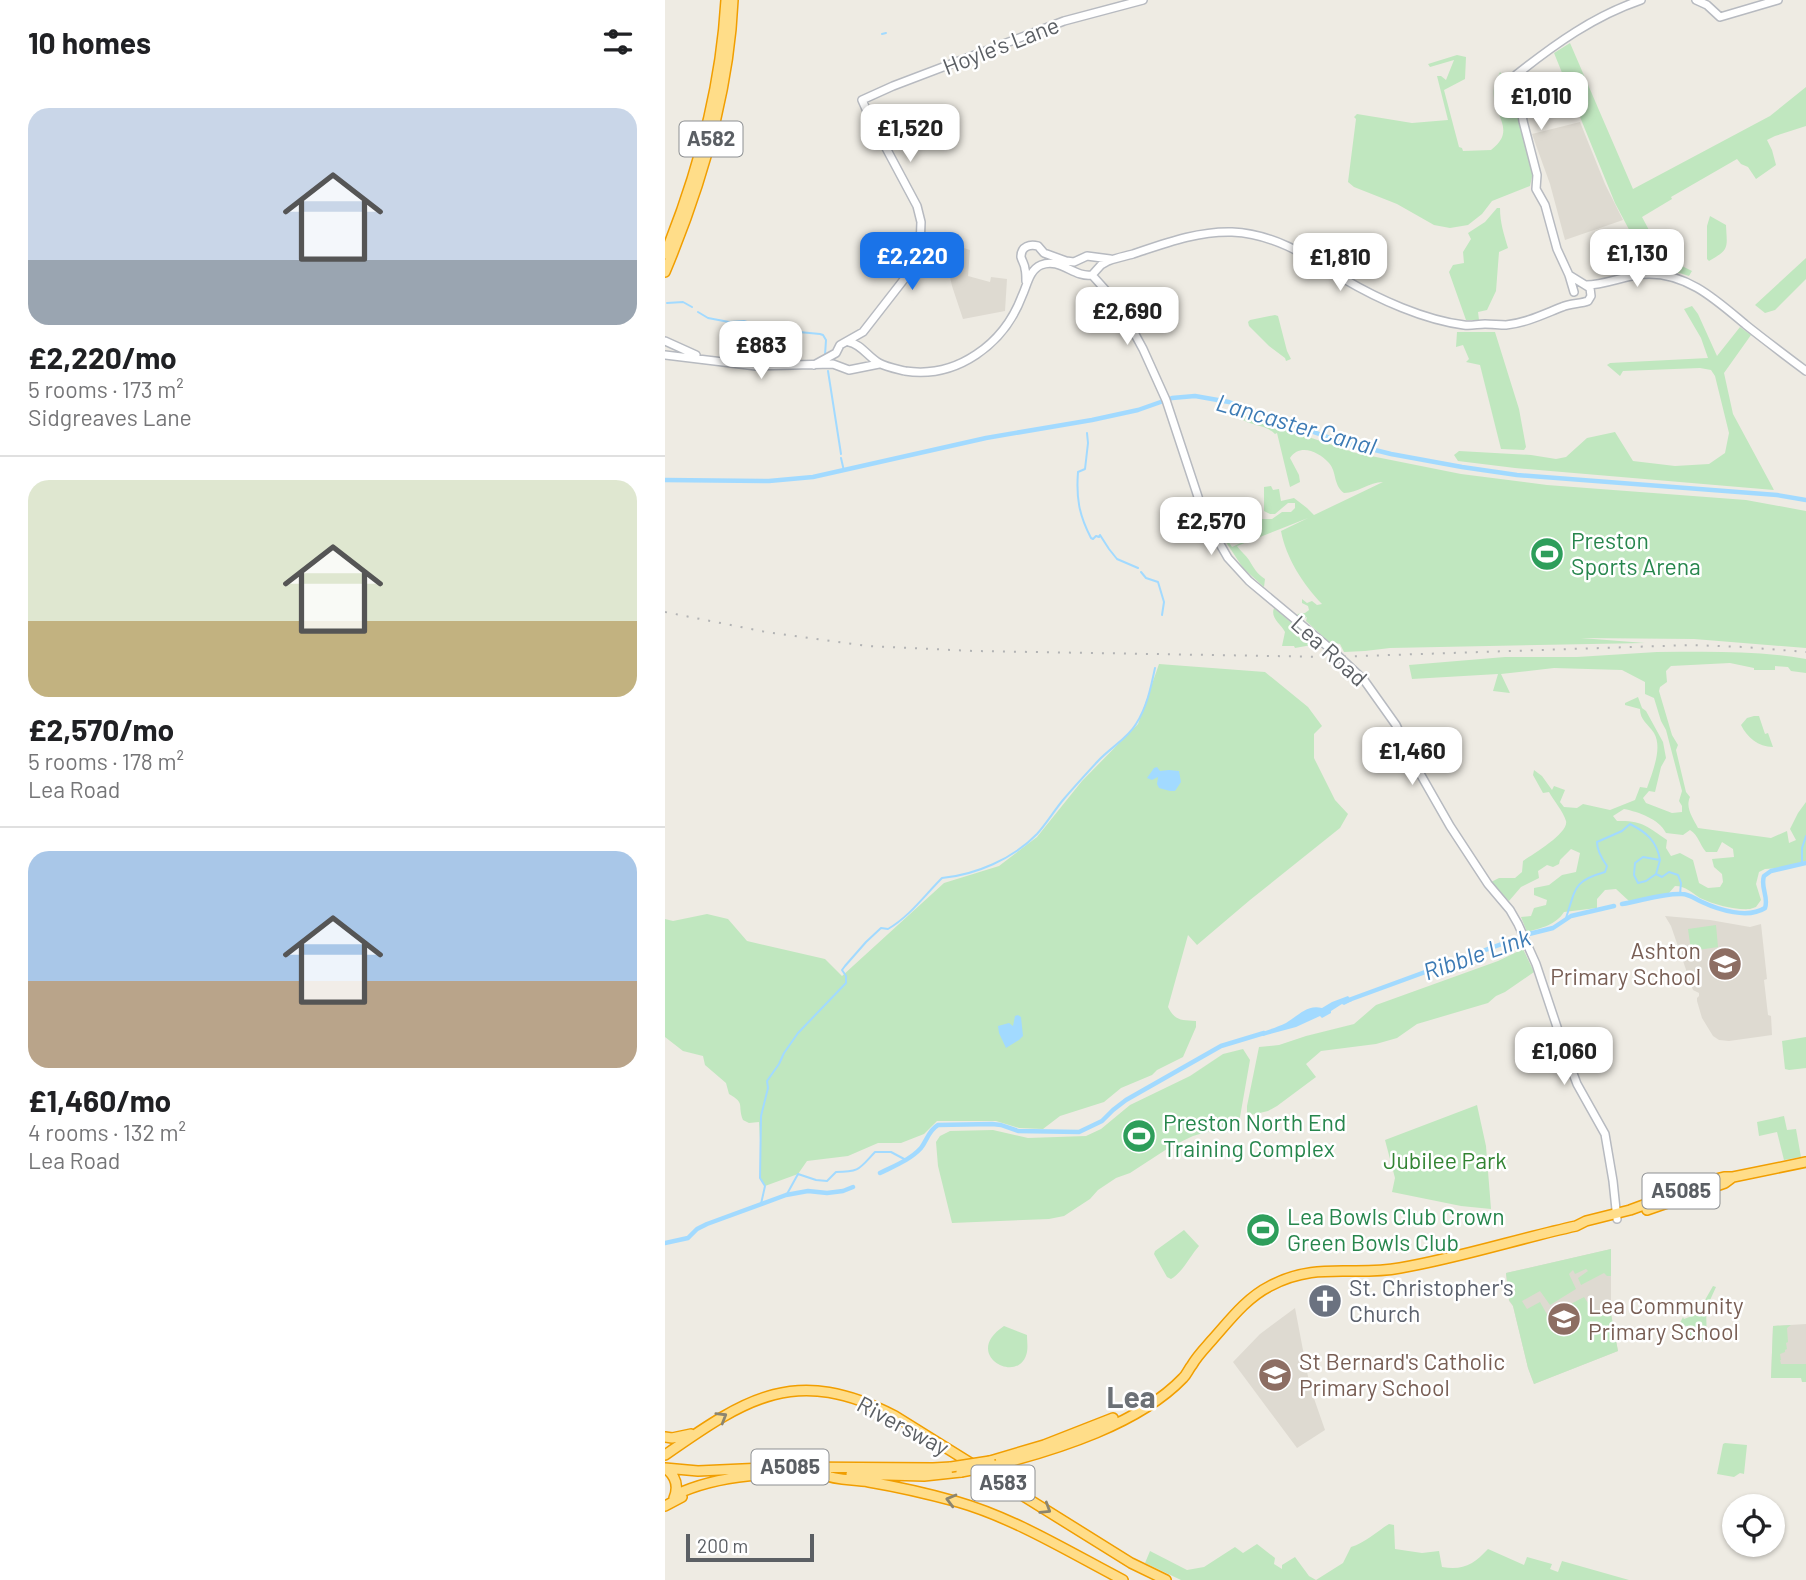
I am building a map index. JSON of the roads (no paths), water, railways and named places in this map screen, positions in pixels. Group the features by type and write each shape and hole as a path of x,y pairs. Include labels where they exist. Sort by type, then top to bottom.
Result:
{"highway":[{"name":"A582","path":"665,254 695,167 716,86 726,0"},
{"name":"A582","path":"665,272 690,208 711,137 728,62 733,0"},
{"name":"A5085","path":"822,1474 915,1476 961,1472 1069,1443 1123,1420 1169,1391 1188,1373 1190,1367 1247,1303 1267,1287 1283,1280 1319,1270 1378,1271 1399,1268 1576,1226 1586,1221 1617,1216 1712,1180 1806,1162"},
{"name":"Riversway","path":"665,1455 740,1406 772,1395 818,1390 858,1400 895,1416 1131,1563 1166,1580"},
{"path":"665,1437 680,1437 701,1430"},
{"name":"A5085","path":"665,1468 698,1471 784,1467 933,1468 993,1463"},
{"path":"665,1468 676,1482 675,1495 666,1506"},
{"name":"A583","path":"675,1495 696,1486 758,1476 822,1474 831,1478 866,1481 974,1507 1019,1526 1123,1580"},
{"name":"A583","path":"666,1506 698,1489 724,1480"}],"street":[{"name":"Hoyle's Lane","path":"863,332 916,262 921,245 921,222 915,201 862,100 1064,22 1143,0"},
{"path":"1581,303 1574,298 1545,205 1536,189 1538,175 1523,121 1516,75 1543,53 1605,14 1641,0"},
{"path":"1696,0 1707,5 1720,17 1778,0"},
{"path":"1025,265 1029,267 1052,263 1086,276 1111,259 1196,235 1234,232 1269,238 1292,247 1373,294 1423,315 1464,325 1507,325 1535,318 1562,307 1588,301 1605,283"},
{"path":"1026,285 1025,265 1021,254 1032,244 1044,253 1066,261 1074,262 1090,256 1111,259"},
{"path":"848,342 852,342 880,364 905,371 924,372 965,362 1000,335 1021,300 1031,275 1044,260 1044,253"},
{"path":"1090,256 1096,262 1095,271"},
{"path":"1079,260 1077,266 1081,274"},
{"name":"Lea Road","path":"1095,271 1103,287 1130,323 1165,397 1205,519 1228,558 1249,581 1333,650 1364,680 1396,726 1450,826 1522,931 1537,964 1577,1084 1605,1134 1617,1216"},
{"path":"1569,275 1590,288 1591,296"},
{"path":"1562,307 1577,286 1605,283 1627,276 1667,275 1710,295 1806,371"},
{"path":"863,332 840,345 835,359 838,365 849,370 880,364"},
{"path":"858,368 863,360 863,332"},
{"path":"665,341 710,360"},
{"path":"814,365 836,353"},
{"path":"665,355 756,366 838,365"}],"water":[{"path":"1157,767 1160,771 1179,771 1181,782 1175,791 1159,788 1158,777 1152,780 1147,778"},
{"path":"1348,996 1352,1001 1342,1004 1322,1018 1320,1016 1296,1027 1263,1036 1259,1033 1286,1023 1307,1009 1322,1008"},
{"path":"1015,1016 1021,1017 1023,1036 1006,1048 998,1026 1009,1023 1013,1026"}],"waterway":[{"path":"882,34 886,33"},
{"path":"667,303 683,302 692,307"},
{"path":"698,312 708,318 729,322 744,321 768,329 778,327 823,335 826,340 825,355"},
{"path":"828,371 841,454"},
{"name":"Lancaster Canal","path":"665,480 769,481 813,477 986,438 1138,410 1172,398 1195,396 1229,402 1339,441 1462,467 1517,475 1777,495 1806,500"},
{"path":"1087,433 1085,469 1078,472 1077,481 1079,506 1084,522 1091,538 1100,535 1117,559 1138,568"},
{"path":"841,458 844,471"},
{"path":"1141,572 1146,578 1158,582 1164,602 1162,615"},
{"path":"761,1204 765,1186 760,1178 761,1116 768,1088 767,1081 798,1033 846,983 842,970 881,928 888,929 903,918 942,878 993,864 1017,851 1037,834 1063,800 1103,756 1133,729 1146,704 1155,668"},
{"path":"1566,918 1577,887 1587,879 1605,872 1607,866 1597,842 1622,831 1630,824 1650,838 1660,860 1643,857 1635,863 1634,875 1638,883 1656,874"},
{"path":"1802,865 1802,848 1806,836"},
{"path":"1660,860 1656,874 1662,877 1669,872 1678,875 1681,883 1680,894"},
{"name":"Ribble Link","path":"1622,904 1682,894 1725,910 1750,913 1765,908 1764,876 1771,871 1806,863"},
{"name":"Ribble Link","path":"1346,1001 1529,934 1553,928 1571,916 1614,906"},
{"name":"Ribble Link","path":"880,1173 917,1152 938,1125 992,1124 1018,1131 1079,1132 1102,1121 1126,1100 1221,1046 1264,1033"},
{"path":"787,1194 798,1174 827,1181 836,1172 859,1168 875,1152 891,1152 906,1160"},
{"name":"Ribble Link","path":"665,1243 688,1238 707,1224 786,1195 808,1191 827,1193 853,1187"}],"railway":[{"path":"665,612 766,632 867,646 974,651 1331,657 1691,645 1806,652"}],"place":[{"name":"Preston Sports Arena","path":"1547,554"},
{"name":"Ashton Primary School","path":"1725,964"},
{"name":"Preston North End Training Complex","path":"1139,1136"},
{"name":"Lea Bowls Club Crown Green Bowls Club","path":"1263,1230"},
{"name":"St. Christopher's Church","path":"1325,1301"},
{"name":"Lea Community Primary School","path":"1564,1319"},
{"name":"St Bernard's Catholic Primary School","path":"1275,1375"}],"district":[{"name":"Lea","path":"1131,1398"}],"park label":[{"name":"Jubilee Park","path":"1445,1161"}]}
